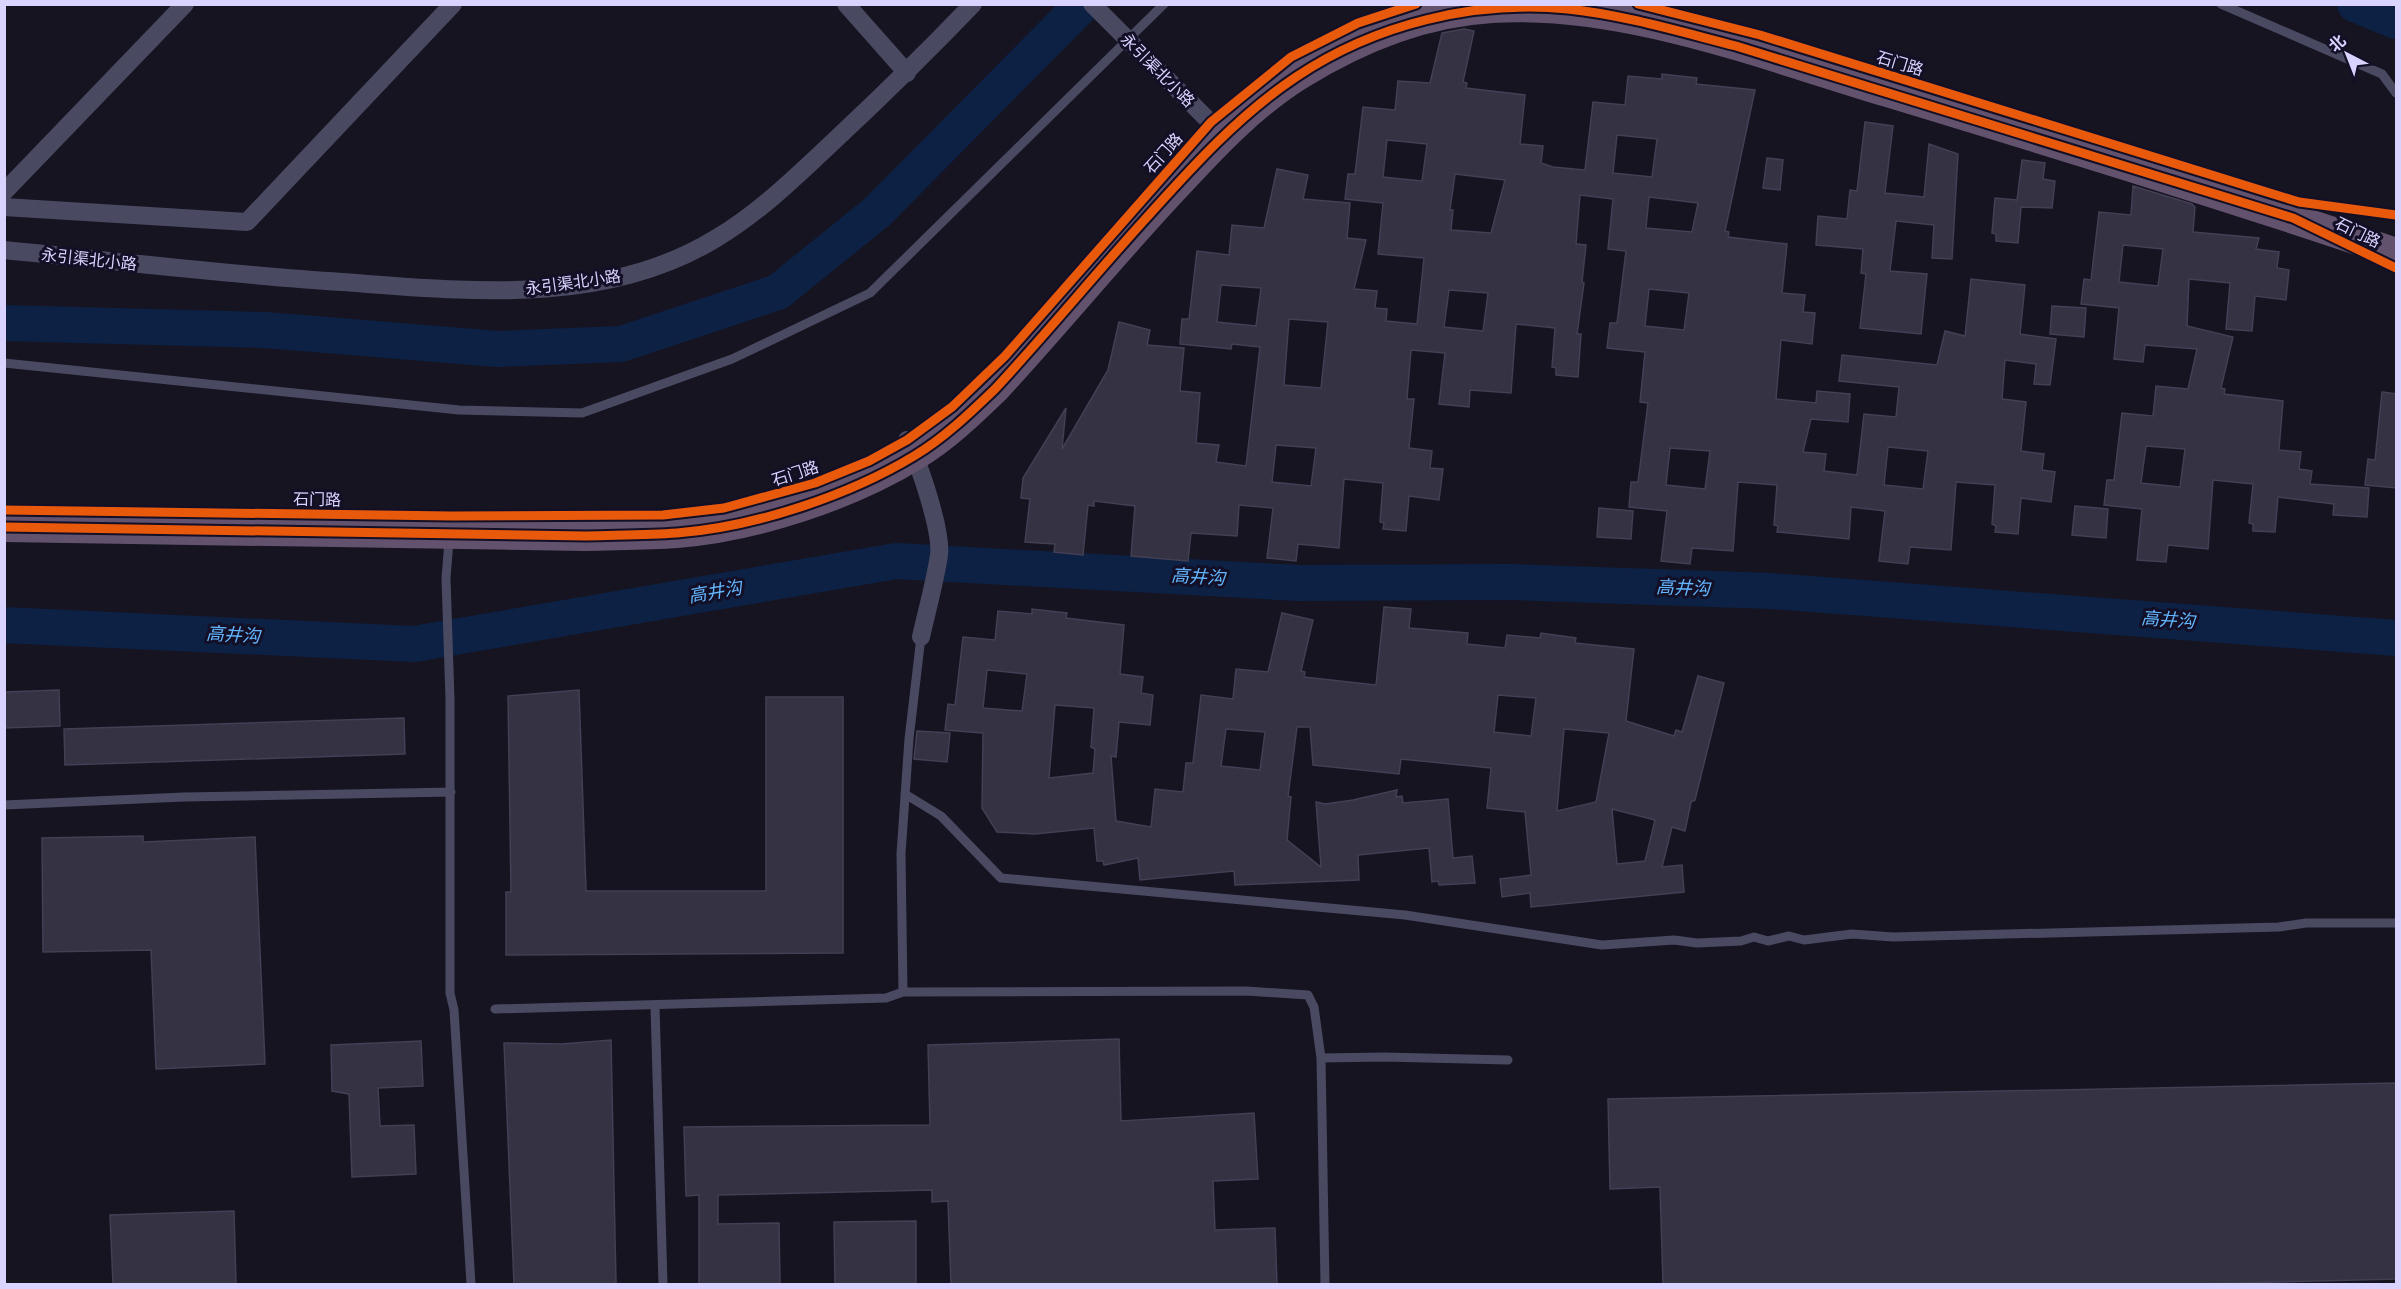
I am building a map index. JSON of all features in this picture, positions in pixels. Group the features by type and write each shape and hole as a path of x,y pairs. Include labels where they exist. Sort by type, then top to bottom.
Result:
{"highway":[{"name":"石门路","path":"4,527 450,525 663,515 724,508 816,483 869,461 911,448 1005,356 1217,128 1291,57 1358,23 1416,4"},
{"name":"石门路","path":"1638,4 1760,35 2397,232"},
{"name":"石门路","path":"1217,128 1297,76 1370,38 1433,16 1492,8 1567,9 1645,22 1736,46 2091,154 2397,253"},
{"name":"石门路","path":"4,510 450,525"}],"street":[{"path":"4,192 185,4"},
{"path":"4,207 248,222 453,4"},
{"path":"846,4 907,73"},
{"name":"永引渠北小路","path":"4,250 259,277 442,290 543,290 620,278 666,263 714,240 791,182 907,73 973,4"},
{"name":"永引渠北小路","path":"1092,4 1217,128"},
{"path":"911,448 932,513 939,553 921,637"}],"lane":[{"path":"4,363 459,410 582,413 732,359 870,293 1164,4"},
{"path":"2221,4 2382,74 2397,93"},
{"path":"450,525 447,588 451,792 450,993 454,1010 471,1284"},
{"path":"903,992 901,854 921,637"},
{"path":"4,806 184,798 451,792"},
{"path":"905,794 941,816 1001,878 1405,915 1602,945 1674,940 1697,943 1741,941 1754,937 1768,941 1790,936 1804,939 1852,934 1893,937 2279,927 2306,923 2397,923"},
{"path":"495,1009 886,998 903,992 1303,993 1308,995 1314,1007 1321,1058 1325,1284"},
{"path":"655,1006 663,1284"},
{"path":"1321,1058 1508,1060"}],"building":[{"path":"1464,29 1474,31 1463,82 1467,83 1466,88 1525,95 1520,144 1543,146 1541,163 1553,167 1585,170 1593,102 1625,105 1628,76 1662,79 1662,74 1697,78 1696,84 1755,90 1725,231 1729,232 1728,237 1787,244 1782,293 1805,295 1803,312 1815,313 1812,344 1781,340 1776,399 1816,403 1817,391 1850,394 1848,422 1811,419 1803,452 1826,454 1824,471 1857,475 1864,414 1896,417 1899,387 1839,381 1842,355 1937,365 1945,331 1965,336 1971,279 2025,285 2020,334 2056,339 2050,385 2034,384 2036,364 2005,360 2002,399 2026,402 2021,451 2044,454 2042,470 2055,472 2051,502 2021,498 2018,534 1995,532 1996,526 1992,524 1995,485 1956,482 1951,550 1910,547 1908,564 1879,561 1885,511 1851,507 1849,539 1777,532 1778,526 1774,525 1777,485 1738,482 1733,551 1692,548 1690,564 1661,561 1667,511 1629,507 1631,482 1638,482 1648,403 1640,402 1645,352 1607,348 1610,323 1617,323 1626,251 1608,249 1613,199 1580,195 1576,244 1586,245 1582,282 1584,283 1577,334 1581,334 1578,377 1556,375 1556,368 1552,367 1555,328 1516,324 1511,393 1470,390 1469,407 1439,404 1445,353 1411,350 1407,399 1414,399 1409,448 1432,451 1430,468 1443,469 1439,500 1409,496 1406,531 1383,529 1384,523 1380,522 1383,483 1344,479 1339,548 1298,544 1296,561 1267,558 1273,508 1239,505 1237,536 1191,533 1188,561 1131,556 1135,506 1094,501 1094,506 1088,505 1083,555 1054,552 1055,544 1025,542 1030,499 1021,498 1023,478 1066,408 1062,449 1108,370 1119,322 1150,330 1147,345 1184,348 1180,391 1200,393 1196,443 1219,445 1216,462 1246,466 1260,347 1232,344 1231,349 1180,344 1182,319 1189,319 1197,251 1229,255 1232,225 1264,228 1277,169 1308,175 1303,199 1350,203 1347,238 1366,240 1354,289 1377,291 1375,308 1387,309 1386,321 1417,324 1424,258 1378,254 1383,203 1345,199 1348,174 1355,174 1363,107 1395,110 1398,81 1430,83 1442,33","holes":["1617,135 1657,139 1652,177 1613,173","1387,140 1427,144 1422,181 1383,177","1455,174 1505,180 1491,233 1451,230 1453,210 1450,210","1649,197 1698,203 1692,232 1646,228","1221,285 1261,288 1256,326 1217,322","1649,289 1689,293 1684,330 1645,326","1449,290 1488,293 1483,331 1444,327","1289,319 1328,322 1321,388 1284,385","1276,445 1316,448 1311,486 1272,482","1888,447 1928,451 1923,489 1884,485","1670,448 1710,451 1705,489 1666,485"]},
{"path":"1865,122 1893,126 1885,193 1924,197 1929,144 1958,154 1952,259 1932,258 1934,225 1896,221 1890,271 1927,274 1921,334 1860,328 1866,274 1861,273 1863,249 1816,245 1818,216 1847,219 1850,190 1857,191"},
{"path":"1767,158 1783,160 1780,190 1763,188"},
{"path":"2022,160 2045,163 2043,179 2055,181 2052,208 2021,207 2018,243 1996,241 1996,234 1992,233 1995,198 2017,200"},
{"path":"2133,186 2192,204 2195,207 2193,232 2259,238 2256,249 2279,252 2277,268 2289,270 2286,300 2255,296 2252,331 2226,329 2230,283 2189,279 2187,326 2233,337 2221,388 2225,389 2224,394 2283,401 2279,450 2301,452 2299,469 2312,471 2310,484 2369,488 2367,517 2333,515 2334,504 2278,497 2275,532 2253,531 2253,524 2249,523 2253,484 2213,480 2208,549 2168,545 2166,562 2137,560 2142,509 2104,505 2107,480 2114,480 2122,413 2153,416 2156,386 2188,389 2197,349 2145,345 2143,362 2114,359 2119,308 2081,304 2084,279 2091,280 2099,212 2131,215","holes":["2123,245 2163,249 2158,286 2119,282","2146,446 2185,449 2180,487 2141,483"]},
{"path":"2052,306 2086,308 2084,337 2050,334"},
{"path":"2382,392 2397,394 2397,488 2365,485 2368,459 2375,460"},
{"path":"2075,506 2108,509 2106,538 2072,535"},
{"path":"1599,508 1633,511 1631,539 1597,537"},
{"path":"1384,607 1411,609 1409,628 1468,633 1467,644 1505,648 1507,635 1540,638 1541,633 1576,638 1575,643 1634,649 1626,721 1674,736 1676,730 1682,732 1698,676 1724,683 1685,831 1672,827 1662,867 1682,865 1684,892 1531,907 1530,893 1502,897 1500,879 1531,875 1525,812 1487,808 1491,768 1401,759 1399,774 1313,765 1310,727 1297,727 1288,796 1291,797 1287,840 1321,867 1316,802 1325,804 1353,800 1397,790 1396,797 1402,796 1403,803 1448,799 1453,858 1472,856 1475,883 1439,885 1438,881 1432,882 1429,848 1358,855 1359,880 1235,885 1234,871 1140,880 1138,858 1104,865 1103,861 1097,861 1094,828 1035,834 997,832 982,808 983,733 945,730 948,704 955,705 963,637 995,640 998,611 1032,614 1032,609 1067,613 1066,618 1124,625 1120,674 1143,677 1141,693 1153,695 1150,725 1119,722 1116,757 1111,756 1116,821 1151,827 1155,789 1183,792 1186,763 1193,763 1201,695 1233,699 1236,669 1268,672 1282,613 1313,620 1301,671 1305,672 1304,677 1376,685","holes":["987,670 1027,674 1022,711 983,708","1498,695 1536,698 1531,736 1494,732","1055,705 1094,708 1091,747 1095,749 1093,773 1049,778","1226,729 1265,732 1260,770 1221,766","1564,729 1609,733 1596,802 1557,811","1612,809 1655,820 1645,861 1617,864"]},
{"path":"59,690 60,726 4,728 4,692"},
{"path":"579,690 586,891 766,891 766,697 843,697 843,953 506,955 506,892 511,892 508,696"},
{"path":"404,718 405,754 65,765 64,729"},
{"path":"917,731 950,733 947,762 914,759"},
{"path":"143,836 143,842 255,837 265,1064 156,1069 151,950 43,952 42,838"},
{"path":"1119,1039 1121,1121 1254,1113 1258,1179 1213,1181 1215,1230 1275,1228 1277,1284 951,1284 948,1201 932,1202 932,1190 718,1195 718,1224 779,1223 780,1284 699,1284 699,1195 686,1196 684,1127 930,1125 928,1045"},
{"path":"611,1040 616,1284 514,1284 504,1043 561,1044"},
{"path":"421,1041 423,1086 378,1088 380,1126 414,1125 416,1174 352,1177 349,1094 332,1091 331,1045"},
{"path":"2397,1083 2397,1279 2196,1284 1663,1284 1660,1187 1610,1189 1608,1099"},
{"path":"234,1211 236,1284 113,1284 110,1215"},
{"path":"916,1221 916,1284 835,1284 834,1222"}],"waterway":[{"path":"4,323 265,330 498,349 621,344 778,292 877,212 1083,4"},
{"path":"2355,4 2396,21"},
{"name":"高井沟","path":"4,625 414,644 896,561 1298,583 1511,582 1771,591 2396,638"}],"cycle path":[{"path":"4,510 451,516 663,515 724,508 815,483 869,461 907,440 952,407 1005,356 1211,122 1291,57 1358,23 1416,4"},
{"path":"1638,4 1760,35 2299,202 2396,215"},
{"path":"4,527 632,535 707,530 768,517 800,507 888,471 925,449 956,425 995,389 1200,160 1236,124 1275,92 1327,58 1392,30 1426,20 1497,8 1568,9 1611,15 1736,46 2293,218 2396,268"}]}
